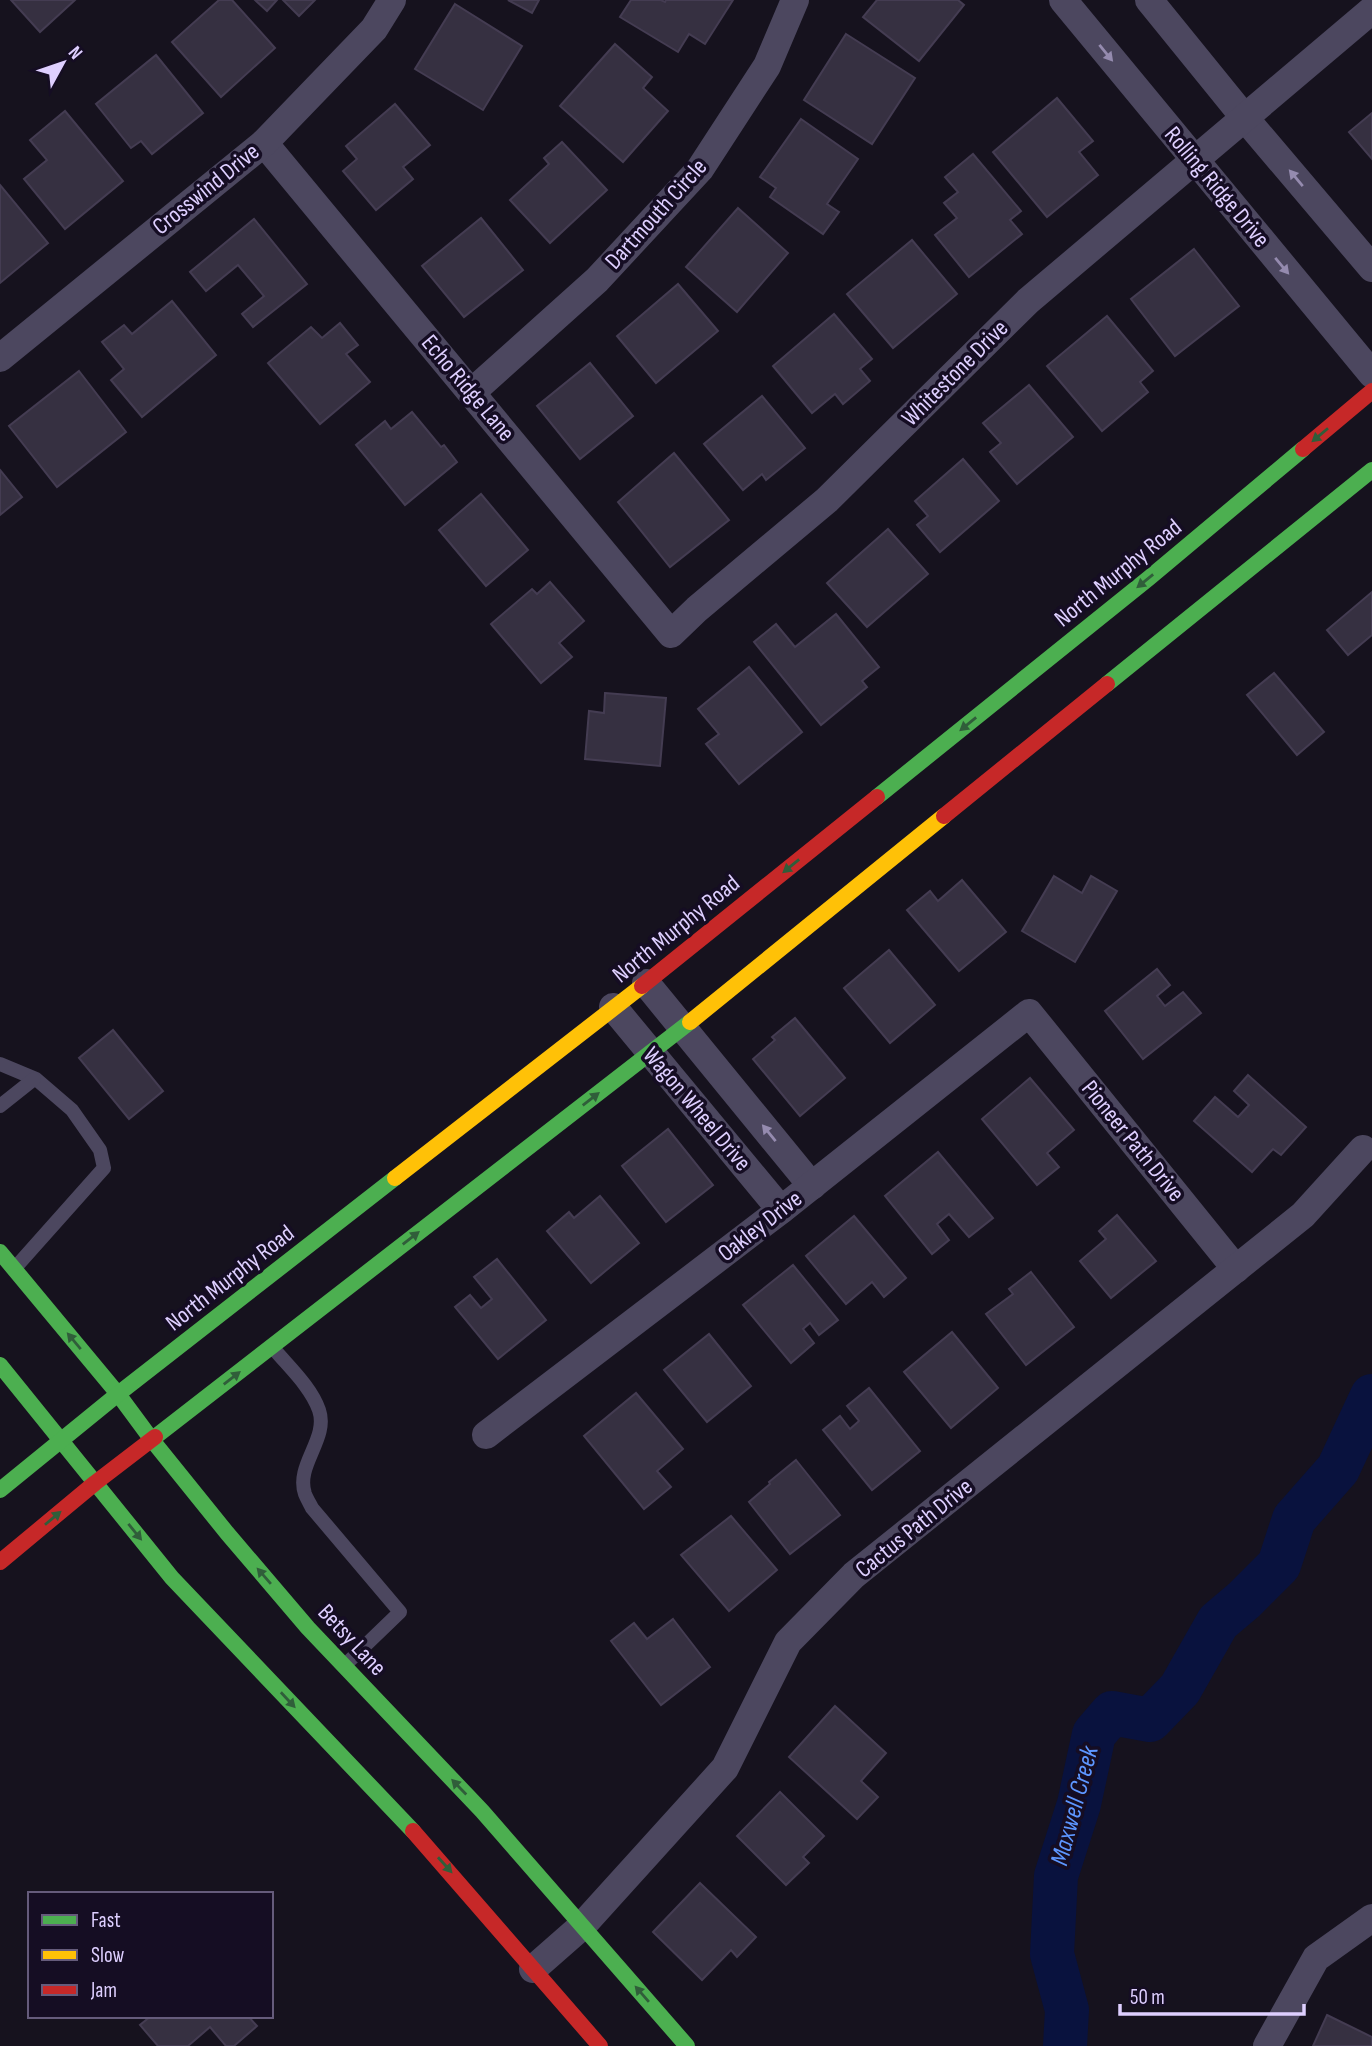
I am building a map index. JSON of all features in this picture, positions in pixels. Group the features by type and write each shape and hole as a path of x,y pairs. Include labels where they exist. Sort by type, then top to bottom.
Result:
{"main road":[{"name":"North Murphy Road","path":"0,1490 118,1394 646,983 1149,578 1372,391"},
{"path":"0,1562 95,1483 651,1053 1372,470"},
{"name":"Betsy Lane","path":"0,1252 308,1628 482,1811 687,2046"},
{"path":"0,1366 172,1578 431,1850 600,2046"}],"street":[{"name":"Crosswind Drive","path":"0,358 264,143 374,29 392,0"},
{"name":"Dartmouth Circle","path":"472,392 597,280 699,169 767,66 795,0"},
{"name":"Rolling Ridge Drive","path":"1063,0 1372,374"},
{"path":"1149,0 1372,268"},
{"name":"Whitestone Drive","path":"671,634 827,500 1028,301 1372,10"},
{"name":"Echo Ridge Lane","path":"264,143 671,634"},
{"name":"Wagon Wheel Drive","path":"646,983 812,1186"},
{"name":"Wagon Wheel Drive","path":"613,1007 781,1210"},
{"name":"Oakley Drive","path":"486,1435 812,1186 1029,1013"},
{"name":"Pioneer Path Drive","path":"1029,1013 1236,1269"},
{"name":"Cactus Path Drive","path":"533,1969 583,1926 725,1768 788,1642 844,1585 1303,1215 1363,1149"},
{"path":"1267,2046 1316,1958 1372,1918"}],"lane":[{"path":"0,1064 34,1079 72,1110 100,1150 104,1168 14,1269"},
{"path":"0,1106 34,1079"},
{"path":"272,1346 313,1396 321,1413 320,1432 304,1472 304,1492 313,1508 400,1612 344,1666"}],"building":[{"path":"11,0 75,0 40,32"},
{"path":"219,0 232,0 275,48 221,97 172,42"},
{"path":"255,0 277,0 267,11"},
{"path":"283,0 315,0 299,16"},
{"path":"508,0 539,0 532,13"},
{"path":"631,0 733,0 705,44 689,34 678,52 620,17"},
{"path":"877,0 958,0 964,5 919,61 863,17"},
{"path":"455,4 522,46 483,110 415,69"},
{"path":"846,34 915,78 872,144 804,100"},
{"path":"615,44 652,77 643,88 668,111 623,162 560,106"},
{"path":"156,55 203,113 152,154 141,141 131,148 96,104"},
{"path":"1057,98 1093,141 1079,152 1098,175 1047,217 993,152"},
{"path":"395,104 430,145 403,167 413,179 376,210 343,171 357,159 346,146"},
{"path":"65,111 123,181 65,229 24,179 47,160 30,140"},
{"path":"1372,113 1372,159 1349,132"},
{"path":"801,119 858,159 827,204 839,212 823,234 770,197 776,188 760,177"},
{"path":"562,142 607,190 550,243 510,200 549,164 544,158"},
{"path":"973,154 1021,211 1010,220 1022,234 969,277 935,235 957,218 944,203 958,192 945,177"},
{"path":"0,185 48,243 0,283"},
{"path":"738,208 788,253 737,312 686,267"},
{"path":"481,218 523,270 464,317 422,266"},
{"path":"254,219 307,284 253,327 242,314 264,296 238,265 206,291 190,272"},
{"path":"912,240 957,294 893,348 847,294"},
{"path":"1194,249 1239,306 1175,356 1131,299"},
{"path":"678,284 718,331 656,383 617,336"},
{"path":"172,301 216,355 142,417 111,380 124,369 102,342 124,325 132,334"},
{"path":"834,314 872,359 860,369 870,381 843,404 835,394 812,413 773,366"},
{"path":"1107,316 1153,371 1140,382 1148,392 1102,431 1047,366"},
{"path":"340,323 358,345 346,354 370,382 320,424 268,363 311,327 322,338"},
{"path":"590,363 633,416 580,459 537,406"},
{"path":"79,371 126,432 57,487 9,426"},
{"path":"1029,385 1073,437 1017,484 990,452 1001,443 983,423"},
{"path":"762,396 805,448 766,480 762,474 743,490 704,444"},
{"path":"412,412 457,462 405,505 356,445 385,421 391,429"},
{"path":"674,453 729,520 670,567 618,502"},
{"path":"963,459 999,501 940,552 917,525 928,516 915,501"},
{"path":"0,470 22,497 0,515"},
{"path":"481,494 528,550 486,586 439,530"},
{"path":"888,529 928,574 867,627 827,583"},
{"path":"550,582 584,621 559,643 572,657 541,683 491,624 532,589 537,594"},
{"path":"1372,592 1372,635 1348,655 1327,630"},
{"path":"836,614 879,667 862,681 867,687 821,725 754,642 776,624 795,647"},
{"path":"749,667 802,732 739,784 706,744 719,734 698,709"},
{"path":"1274,673 1324,732 1297,755 1247,695"},
{"path":"605,693 666,698 660,766 585,759 589,711 604,713"},
{"path":"1054,876 1082,893 1091,876 1117,891 1075,962 1022,931"},
{"path":"962,880 1006,932 959,971 907,910 930,891 938,901"},
{"path":"889,950 935,1005 890,1043 844,988"},
{"path":"1157,969 1170,985 1157,996 1165,1006 1183,992 1201,1013 1143,1059 1105,1011"},
{"path":"795,1018 845,1078 800,1116 753,1059 775,1040 772,1037"},
{"path":"113,1030 163,1091 129,1119 79,1058"},
{"path":"1248,1075 1306,1127 1281,1155 1273,1149 1252,1172 1194,1121 1215,1097 1238,1117 1249,1105 1234,1091"},
{"path":"1030,1078 1074,1130 1047,1153 1059,1167 1037,1185 982,1119"},
{"path":"668,1129 713,1185 666,1222 622,1166"},
{"path":"938,1152 993,1218 969,1237 949,1214 937,1224 949,1240 932,1254 885,1196"},
{"path":"600,1196 639,1243 591,1283 547,1231 569,1212 574,1218"},
{"path":"1117,1215 1156,1261 1111,1298 1080,1261 1106,1239 1099,1231"},
{"path":"854,1216 906,1278 884,1297 872,1282 846,1304 806,1256"},
{"path":"497,1259 546,1320 498,1359 455,1307 470,1295 481,1308 492,1299 474,1277"},
{"path":"793,1265 838,1320 819,1335 810,1323 803,1329 814,1343 791,1363 743,1305"},
{"path":"1031,1272 1074,1327 1026,1365 986,1314 1013,1294 1009,1289"},
{"path":"952,1332 998,1388 951,1428 904,1372"},
{"path":"709,1334 751,1386 707,1422 664,1370"},
{"path":"869,1388 920,1451 872,1490 823,1430 840,1416 850,1429 859,1421 847,1406"},
{"path":"636,1393 683,1449 657,1471 671,1487 644,1509 584,1436"},
{"path":"796,1460 840,1515 790,1554 749,1502"},
{"path":"731,1516 777,1570 729,1611 681,1555"},
{"path":"673,1619 710,1667 661,1705 611,1641 634,1623 647,1639"},
{"path":"835,1706 886,1753 861,1781 878,1797 857,1819 789,1757"},
{"path":"780,1792 824,1836 803,1857 809,1863 786,1885 737,1836"},
{"path":"700,1883 756,1937 737,1957 731,1950 702,1980 653,1932"},
{"path":"1327,2015 1372,2037 1372,2046 1313,2046"},
{"path":"149,2018 250,2018 257,2026 234,2046 226,2046 210,2027 188,2046 158,2046 140,2025"}],"waterway":[{"name":"Maxwell Creek","path":"1065,2046 1067,2010 1052,1954 1056,1876 1079,1804 1094,1734 1112,1713 1150,1720 1180,1689 1218,1622 1279,1565 1294,1519 1338,1469 1372,1396"}],"traffic: fast":[{"path":"877,797 1149,578 1303,449"},
{"path":"1107,684 1372,470"},
{"path":"155,1437 690,1022"},
{"path":"0,1490 118,1394 395,1178"},
{"path":"0,1252 118,1394 227,1533 308,1628 482,1811 687,2046"},
{"path":"0,1365 172,1578 413,1831"}],"traffic: slow":[{"path":"690,1022 944,816"},
{"path":"395,1178 642,986"}],"traffic: jam":[{"path":"1303,449 1372,391"},
{"path":"944,816 1107,684"},
{"path":"642,986 877,797"},
{"path":"0,1562 155,1437"},
{"path":"413,1831 600,2046"}]}
